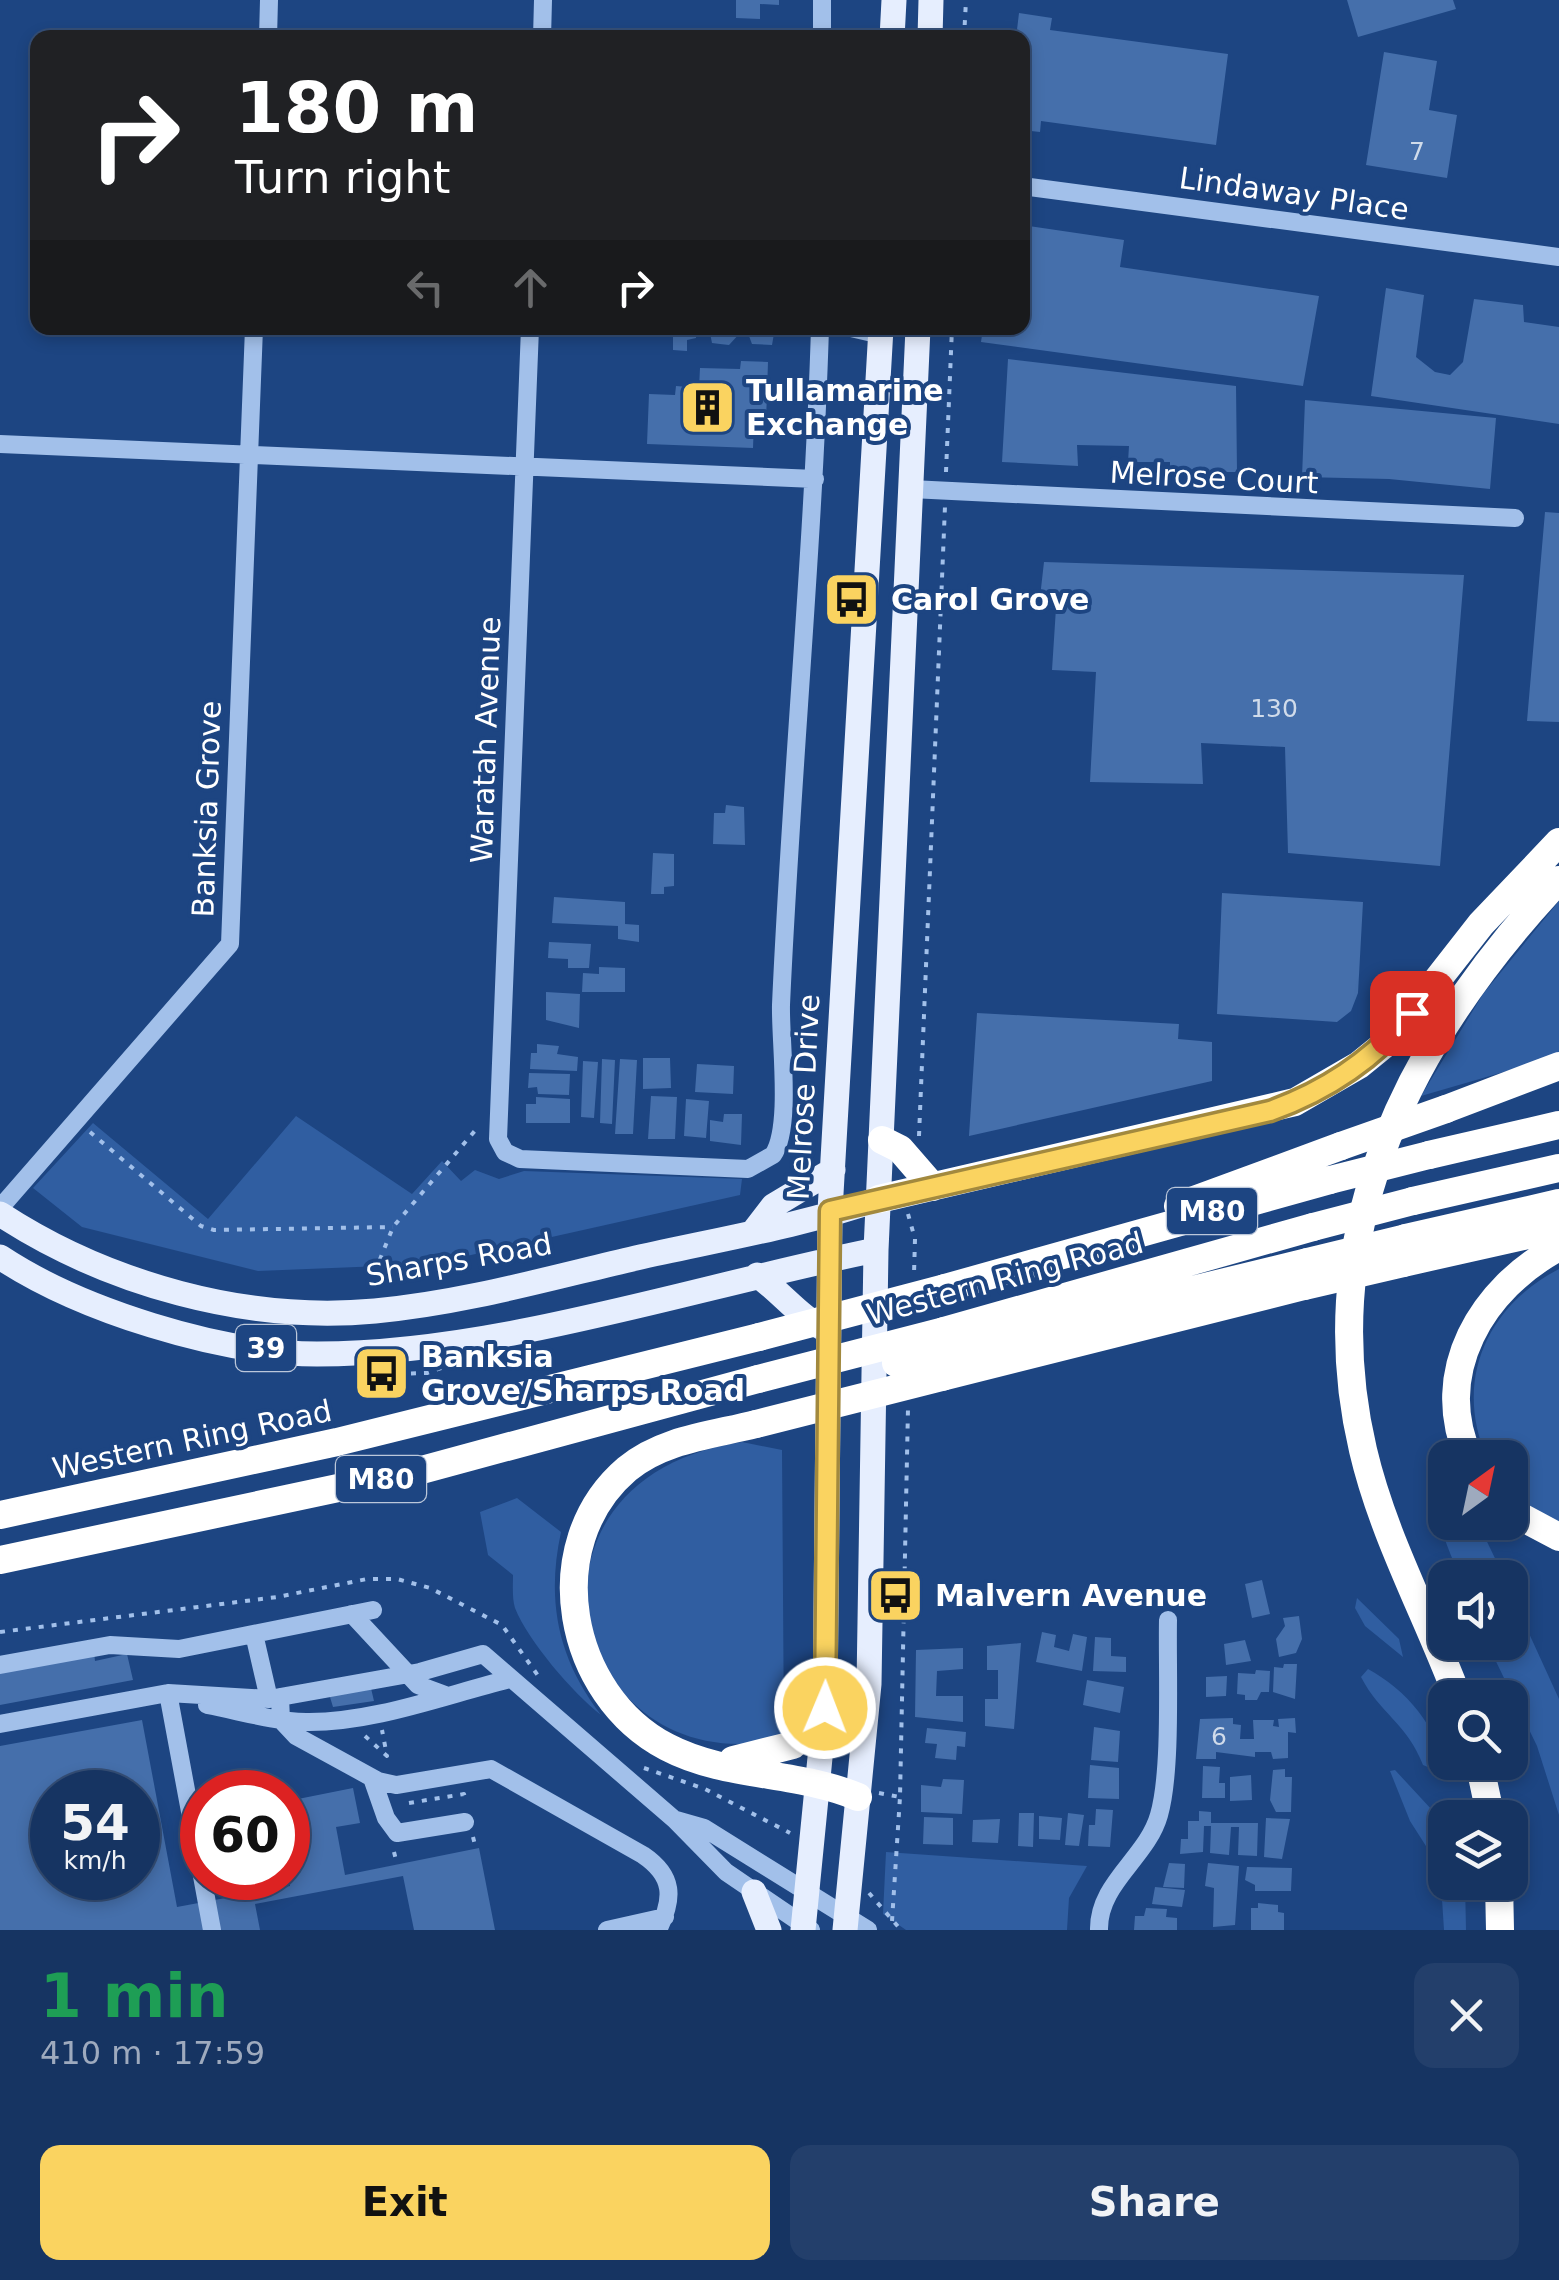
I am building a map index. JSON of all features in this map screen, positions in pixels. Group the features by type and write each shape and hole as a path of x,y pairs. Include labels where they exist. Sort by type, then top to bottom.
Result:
{"highway":[{"path":"878,1199 925,1177 1270,1111 1309,1094 1359,1065 1391,1039 1481,924 1559,842"},
{"path":"1450,1680 1398,1556 1362,1448 1351,1331 1356,1233 1384,1137 1438,1034 1490,960 1559,880"},
{"path":"1094,1242 1218,1189 1559,1066"},
{"name":"Western Ring Road","path":"0,1515 337,1442 759,1337 944,1288 1094,1242 1559,1124"},
{"path":"882,1140 900,1149 925,1177"},
{"name":"Western Ring Road","path":"0,1560 757,1401 943,1353 1313,1226 1559,1168"},
{"path":"858,1797 820,1781 717,1764 664,1746 600,1685 577,1630 574,1577 586,1524 597,1503 628,1468 757,1401 943,1353 1404,1250 1559,1202"},
{"path":"1404,1250 1559,1228"},
{"path":"1465,1440 1455,1396 1466,1345 1499,1290 1516,1274 1559,1247"},
{"path":"1528,1521 1559,1538"},
{"path":"717,1764 793,1745 825,1708"},
{"path":"1499,1900 1500,1930"}],"main road":[{"path":"892,30 894,0"},
{"path":"930,30 931,0"},
{"name":"Melrose Drive","path":"806,1928 825,1708 830,1211 881,335"},
{"path":"853,1925 858,1797 871,1640 876,1250 918,335"},
{"path":"863,659 904,661"},
{"path":"752,1232 773,1206 833,1170"},
{"name":"Sharps Road","path":"0,1211 36,1237 117,1272 185,1294 292,1312 374,1311 437,1302 752,1232 878,1199"},
{"name":"39","path":"0,1258 32,1278 101,1308 187,1332 286,1350 377,1352 444,1344 876,1250"},
{"path":"757,1276 791,1300 807,1321 827,1330"},
{"path":"286,1350 292,1312"},
{"path":"754,1892 768,1930"}],"street":[{"path":"268,30 269,0"},
{"path":"542,30 544,0"},
{"path":"822,0 822,30"},
{"name":"Lindaway Place","path":"1030,187 1559,257"},
{"name":"Banksia Grove","path":"0,1211 230,944 254,335"},
{"name":"Waratah Avenue","path":"530,335 497,1130 506,1152 528,1160 748,1169 773,1155"},
{"name":"Melrose Drive","path":"773,1155 781,1128 780,1040 790,800 815,478 820,335"},
{"path":"0,444 815,478"},
{"name":"Melrose Court","path":"911,489 1515,518"},
{"path":"0,1665 98,1646 169,1650 362,1612 413,1673 418,1685 445,1695"},
{"path":"1099,1930 1106,1898 1145,1844 1161,1808 1168,1620"},
{"path":"0,1654 111,1634 169,1650"},
{"path":"254,1634 281,1697 281,1720 303,1742 372,1778 396,1785 478,1768 499,1772 656,1864 670,1889 662,1923 606,1930"},
{"path":"0,1724 144,1698 281,1697 413,1673 483,1654 675,1820 702,1850 806,1928"},
{"path":"169,1697 281,1720 317,1722 376,1713 510,1679"},
{"path":"169,1697 212,1930"},
{"path":"281,1697 317,1722 322,1740 345,1762"},
{"path":"372,1778 386,1818 397,1833 465,1822"},
{"path":"675,1820 704,1828 808,1892 853,1925"}],"path":[{"path":"964,30 966,0"},
{"path":"925,1177 926,1160 918,1145 952,335"},
{"path":"370,1284 393,1227 479,1126"},
{"path":"90,1132 201,1226 214,1230 393,1227"},
{"path":"350,1717 354,1726 387,1756 376,1713"},
{"path":"892,1920 900,1797"},
{"path":"868,1893 901,1930"}],"shaded area":[{"path":"1559,901 1559,1056 1421,1096 1483,994"},
{"path":"296,1116 412,1194 442,1161 461,1181 475,1170 499,1179 524,1171 742,1179 740,1195 431,1264 258,1271 82,1227 33,1188 93,1123 208,1219"},
{"path":"1559,1269 1559,1527 1528,1510 1528,1440 1481,1440 1474,1401 1483,1348 1513,1303"},
{"path":"742,1442 782,1450 784,1739 710,1742 652,1718 611,1676 589,1622 590,1565 614,1511 664,1467"},
{"path":"517,1498 561,1532 555,1582 559,1628 574,1672 601,1715 541,1651 515,1608 513,1575 488,1555 480,1512"},
{"path":"1446,1540 1486,1540 1496,1560 1453,1560"},
{"path":"1357,1598 1399,1639 1403,1657 1365,1626 1355,1608"},
{"path":"1528,1631 1559,1699 1559,1815 1528,1727 1528,1680 1505,1680 1495,1660 1528,1660"},
{"path":"1368,1669 1382,1677 1419,1712 1428,1726 1428,1767 1423,1765 1409,1739 1361,1677"},
{"path":"1395,1770 1428,1806 1428,1849 1410,1821 1390,1771"},
{"path":"886,1852 1087,1866 1069,1898 1067,1930 906,1930 883,1914"},
{"path":"1442,1900 1465,1900 1466,1930 1444,1930"}],"building":[{"path":"736,0 779,0 779,5 760,4 760,19 736,18"},
{"path":"1347,0 1453,0 1456,9 1358,37"},
{"path":"1019,13 1052,18 1050,30 1228,54 1216,145 1041,121 1040,132 1030,131 1030,30 1017,30"},
{"path":"1384,52 1437,61 1429,110 1457,115 1447,178 1366,165"},
{"path":"1030,226 1124,240 1120,267 1319,296 1303,386 981,342 982,335 1030,335"},
{"path":"1386,288 1424,295 1416,357 1435,372 1450,375 1463,362 1474,299 1523,305 1524,322 1559,327 1559,424 1371,396"},
{"path":"673,335 696,335 687,340 687,351 673,350"},
{"path":"710,335 738,335 729,345 712,343"},
{"path":"749,335 774,335 772,345 752,344"},
{"path":"1008,359 1236,386 1237,472 1170,472 1170,462 1128,462 1129,446 1077,445 1078,466 1002,462"},
{"name":"Tullamarine Exchange","path":"741,361 768,362 766,422 754,421 753,448 647,444 649,394 675,395 676,386 699,388 700,368 740,369"},
{"path":"1305,400 1496,418 1490,489 1389,479 1302,477"},
{"path":"1545,512 1559,513 1559,722 1527,721"},
{"path":"1044,562 1464,575 1440,866 1288,853 1285,747 1201,743 1203,784 1090,782 1096,672 1052,670 1056,608 1039,606"},
{"path":"726,805 744,807 745,845 713,844 714,813 725,813"},
{"path":"653,853 674,854 674,886 664,887 664,894 651,894"},
{"path":"1222,893 1363,902 1358,993 1351,1011 1337,1022 1217,1014"},
{"path":"554,897 625,902 625,924 639,925 639,942 618,939 618,926 552,923"},
{"path":"549,942 591,944 589,968 568,968 568,959 548,958"},
{"path":"599,967 625,968 625,992 582,992 583,973 599,974"},
{"path":"546,992 580,994 579,1028 546,1020"},
{"path":"977,1013 1179,1024 1178,1039 1212,1042 1212,1081 969,1136"},
{"path":"537,1044 559,1046 557,1054 578,1057 577,1071 530,1069 531,1053 537,1053"},
{"path":"643,1058 670,1058 671,1088 643,1089"},
{"path":"602,1059 615,1060 612,1124 600,1123"},
{"path":"620,1059 637,1060 633,1134 615,1134"},
{"path":"583,1061 598,1062 594,1118 581,1117"},
{"path":"697,1064 734,1066 733,1094 695,1092"},
{"path":"529,1073 570,1074 569,1095 538,1094 537,1087 528,1088"},
{"path":"651,1096 677,1097 675,1139 648,1139"},
{"path":"536,1097 570,1099 570,1123 526,1123 526,1104 536,1104"},
{"path":"686,1099 709,1101 706,1138 684,1136"},
{"path":"724,1114 742,1114 741,1145 710,1141 710,1120 723,1122"},
{"path":"1262,1580 1270,1614 1252,1618 1245,1584"},
{"path":"1299,1616 1302,1639 1296,1653 1279,1657 1276,1639 1285,1626 1283,1618"},
{"path":"1042,1632 1056,1635 1054,1647 1069,1651 1073,1634 1087,1637 1082,1671 1036,1662"},
{"path":"1095,1637 1111,1638 1111,1656 1126,1657 1126,1672 1093,1671"},
{"path":"1245,1640 1251,1661 1226,1665 1224,1644"},
{"path":"1021,1643 1014,1729 985,1726 985,1699 998,1699 998,1670 987,1670 987,1646"},
{"path":"963,1648 963,1669 937,1671 936,1696 963,1696 963,1722 915,1717 916,1650"},
{"path":"94,1652 95,1661 127,1654 133,1680 0,1705 0,1671"},
{"path":"1284,1664 1297,1664 1295,1699 1273,1692 1274,1667 1283,1668"},
{"path":"1256,1670 1270,1671 1269,1692 1261,1692 1257,1700 1245,1700 1245,1695 1237,1694 1238,1673 1255,1674"},
{"path":"1227,1676 1226,1696 1206,1697 1206,1677"},
{"path":"1087,1680 1124,1687 1120,1713 1083,1705"},
{"path":"370,1684 374,1701 333,1707 330,1697"},
{"path":"1233,1718 1233,1724 1241,1725 1240,1739 1254,1739 1253,1720 1274,1720 1273,1726 1279,1727 1278,1719 1295,1718 1296,1733 1288,1732 1288,1758 1273,1759 1271,1752 1255,1752 1255,1757 1216,1752 1216,1759 1196,1759 1200,1719"},
{"path":"142,1720 151,1770 30,1770 30,1900 160,1900 160,1816 177,1907 215,1900 276,1900 255,1904 260,1930 0,1930 0,1746"},
{"path":"1094,1727 1120,1731 1118,1762 1091,1760"},
{"path":"927,1728 966,1732 965,1747 957,1746 956,1760 935,1758 937,1744 925,1743"},
{"path":"1090,1765 1119,1768 1119,1799 1088,1798"},
{"path":"1203,1766 1220,1767 1219,1783 1225,1783 1225,1798 1202,1798"},
{"path":"1285,1769 1285,1777 1292,1777 1291,1812 1276,1812 1270,1800 1273,1770"},
{"path":"1251,1775 1252,1800 1230,1801 1230,1777"},
{"path":"943,1779 964,1780 962,1814 921,1812 921,1785 941,1787"},
{"path":"353,1788 360,1823 336,1827 345,1875 479,1848 495,1930 414,1930 403,1876 310,1894 310,1797"},
{"path":"1096,1809 1113,1810 1110,1847 1088,1846 1089,1825 1095,1825"},
{"path":"1199,1811 1211,1812 1211,1823 1258,1823 1257,1856 1238,1855 1239,1827 1231,1827 1229,1855 1210,1853 1211,1826 1204,1826 1203,1852 1180,1854 1181,1839 1188,1839 1188,1821 1199,1821"},
{"path":"1019,1813 1034,1813 1033,1847 1018,1846"},
{"path":"1068,1813 1084,1815 1079,1846 1065,1845"},
{"path":"1039,1816 1062,1818 1060,1840 1039,1839"},
{"path":"924,1817 953,1818 953,1845 923,1844"},
{"path":"1266,1818 1290,1819 1282,1859 1264,1857"},
{"path":"1000,1819 998,1843 972,1842 973,1820"},
{"path":"1169,1863 1185,1864 1184,1888 1163,1887"},
{"path":"1208,1863 1239,1866 1235,1925 1213,1927 1214,1888 1205,1886"},
{"path":"1247,1867 1292,1868 1291,1891 1255,1891 1255,1885 1245,1880"},
{"path":"1155,1887 1185,1890 1182,1907 1152,1904"},
{"path":"1258,1903 1278,1905 1278,1912 1284,1913 1284,1930 1251,1930 1251,1908 1258,1908"},
{"path":"1146,1908 1167,1909 1166,1917 1177,1918 1177,1930 1134,1930 1135,1916 1144,1916"}],"place":[{"name":"Tullamarine Exchange","path":"707,408"},
{"name":"Carol Grove","path":"852,600"},
{"name":"Banksia Grove/Sharps Road","path":"382,1374"},
{"name":"Malvern Avenue","path":"896,1596"}],"route":[{"path":"825,1708 830,1211 1270,1111 1295,1102 1359,1065 1391,1039 1412,1013"}]}
